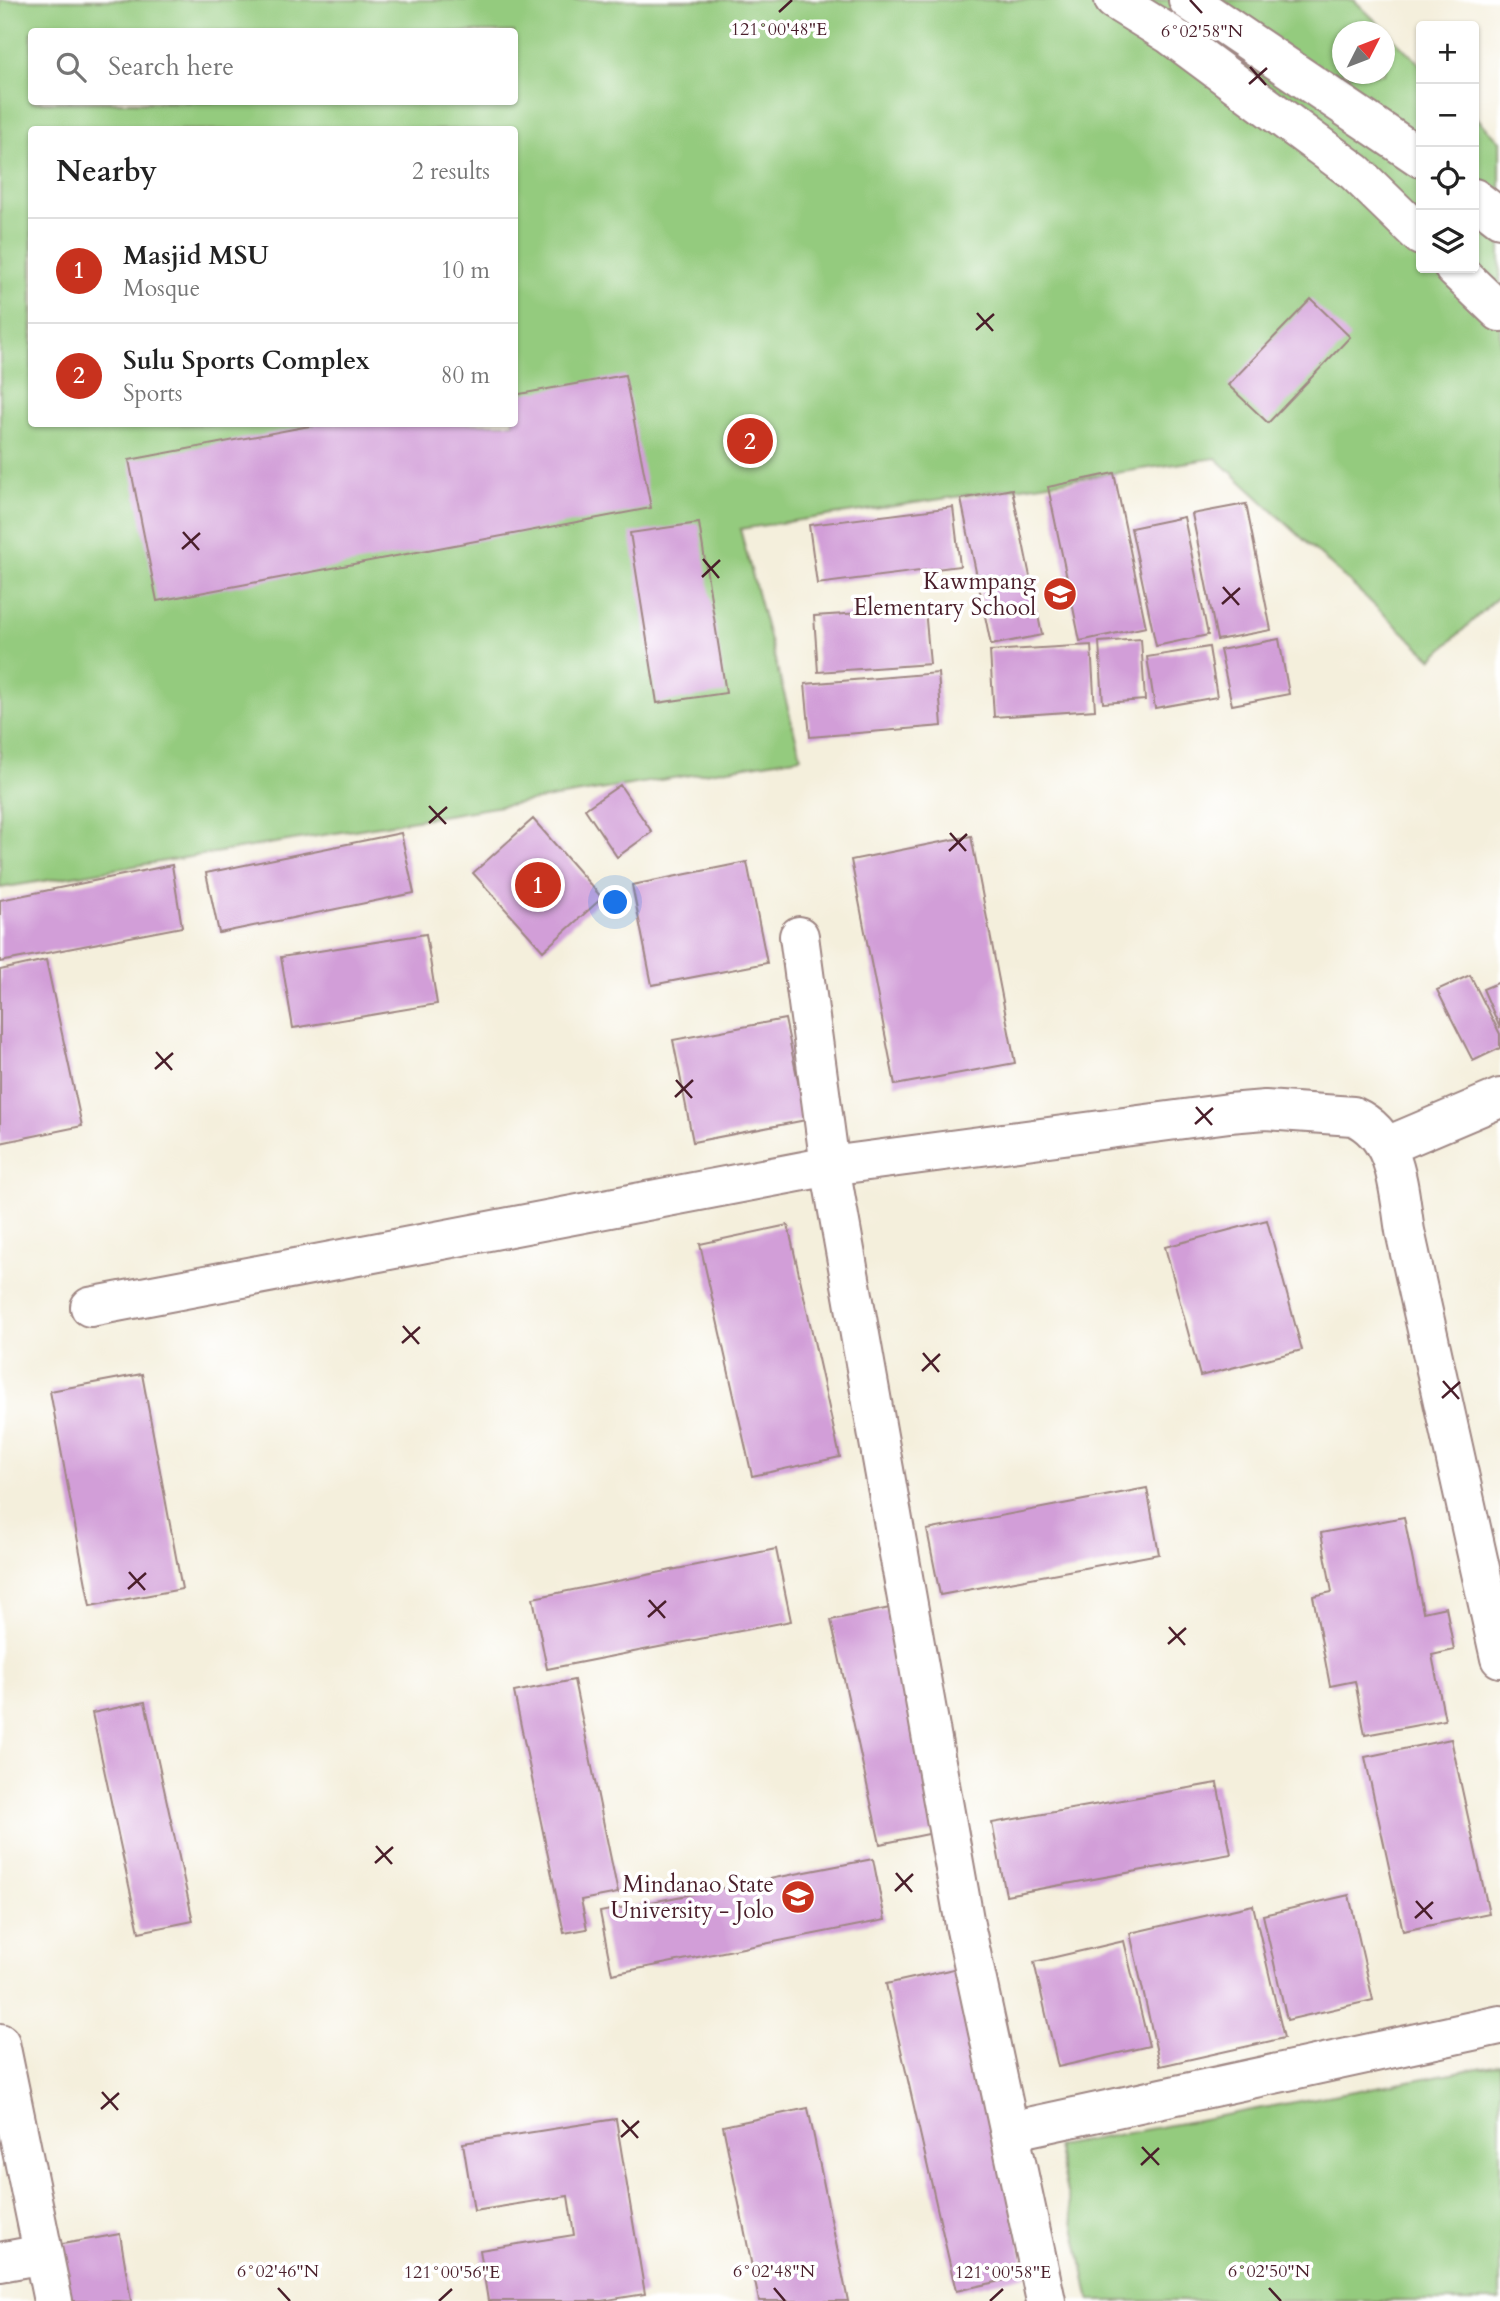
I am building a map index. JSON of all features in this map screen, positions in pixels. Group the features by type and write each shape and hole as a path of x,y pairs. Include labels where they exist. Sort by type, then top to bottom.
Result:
{"street":[{"path":"1114,0 1169,34 1355,172 1416,231"},
{"path":"1188,0 1414,153 1372,189"},
{"path":"1479,202 1500,218"},
{"path":"1459,273 1500,312"},
{"path":"800,936 830,1166 965,1925 1046,2301"},
{"path":"1387,1146 1500,1098"},
{"path":"90,1307 830,1166 1265,1110 1353,1116 1374,1128 1387,1146 1397,1181 1405,1231 1500,1658"},
{"path":"1010,2131 1500,2025"},
{"path":"0,2043 53,2301"},
{"path":"0,2262 43,2254"}],"green space":[{"path":"0,0 1354,0 1376,21 1332,21 1332,84 1395,84 1395,40 1416,60 1416,273 1479,273 1479,120 1500,141 1500,595 1432,659 1216,458 740,529 801,757 0,888"},
{"path":"1500,2064 1500,2301 1090,2301 1057,2146"}],"building":[{"path":"1311,299 1350,337 1268,423 1228,385"},
{"path":"625,375 651,508 157,601 129,460 304,427 518,427 518,394"},
{"path":"1114,473 1146,627 1080,641 1048,487"},
{"path":"1012,489 1042,635 991,645 961,499"},
{"path":"1246,504 1271,630 1217,640 1192,514"},
{"path":"953,507 960,566 817,584 809,525"},
{"path":"1184,517 1208,635 1156,646 1131,528"},
{"path":"699,523 726,693 657,703 630,533"},
{"path":"925,609 930,664 818,672 814,616"},
{"path":"1141,639 1145,700 1103,703 1099,642"},
{"path":"1279,639 1289,694 1232,705 1220,650"},
{"path":"1091,645 1095,710 994,717 990,651"},
{"path":"1209,647 1217,697 1155,708 1147,657"},
{"path":"938,673 942,726 810,737 805,684"},
{"path":"620,785 652,832 617,857 585,809"},
{"path":"533,819 602,898 543,951 473,873"},
{"path":"401,833 414,893 219,933 206,873"},
{"path":"971,836 1015,1063 895,1085 851,860"},
{"path":"747,862 767,963 652,985 632,885"},
{"path":"172,865 182,927 0,962 0,900"},
{"path":"426,934 437,1004 293,1028 281,957"},
{"path":"46,960 82,1126 0,1143 0,970"},
{"path":"1470,975 1500,1034 1500,1048 1473,1061 1437,990"},
{"path":"1500,982 1500,1028 1483,989"},
{"path":"785,1019 806,1120 693,1142 673,1040"},
{"path":"1267,1220 1302,1350 1200,1376 1165,1247"},
{"path":"788,1225 840,1457 752,1476 700,1244"},
{"path":"142,1374 182,1589 90,1606 50,1391"},
{"path":"1147,1488 1159,1554 940,1595 927,1530"},
{"path":"1404,1517 1423,1612 1446,1607 1454,1650 1432,1655 1445,1720 1365,1735 1355,1681 1330,1686 1313,1596 1332,1592 1321,1533"},
{"path":"776,1549 791,1621 547,1669 533,1598"},
{"path":"890,1608 938,1832 880,1844 831,1620"},
{"path":"574,1680 618,1893 581,1900 587,1929 564,1933 514,1692"},
{"path":"145,1702 193,1921 139,1932 92,1713"},
{"path":"1451,1739 1489,1913 1403,1931 1365,1757"},
{"path":"1217,1783 1231,1854 1006,1895 992,1823"},
{"path":"873,1859 885,1920 612,1974 600,1912"},
{"path":"1349,1895 1373,2000 1287,2020 1263,1915"},
{"path":"1253,1905 1284,2038 1160,2066 1130,1933"},
{"path":"1124,1941 1149,2046 1058,2067 1034,1962"},
{"path":"958,1968 1027,2275 956,2291 886,1984"},
{"path":"808,2108 848,2301 759,2301 723,2126"},
{"path":"616,2119 645,2294 601,2301 488,2301 480,2250 574,2235 568,2196 474,2211 463,2143"},
{"path":"120,2234 131,2301 61,2301 51,2246"}],"place":[{"name":"Sulu Sports Complex","path":"750,441"},
{"name":"Kawmpang Elementary School","path":"1060,594"},
{"name":"Masjid MSU","path":"538,885"},
{"name":"Mindanao State University - Jolo","path":"798,1897"}]}
